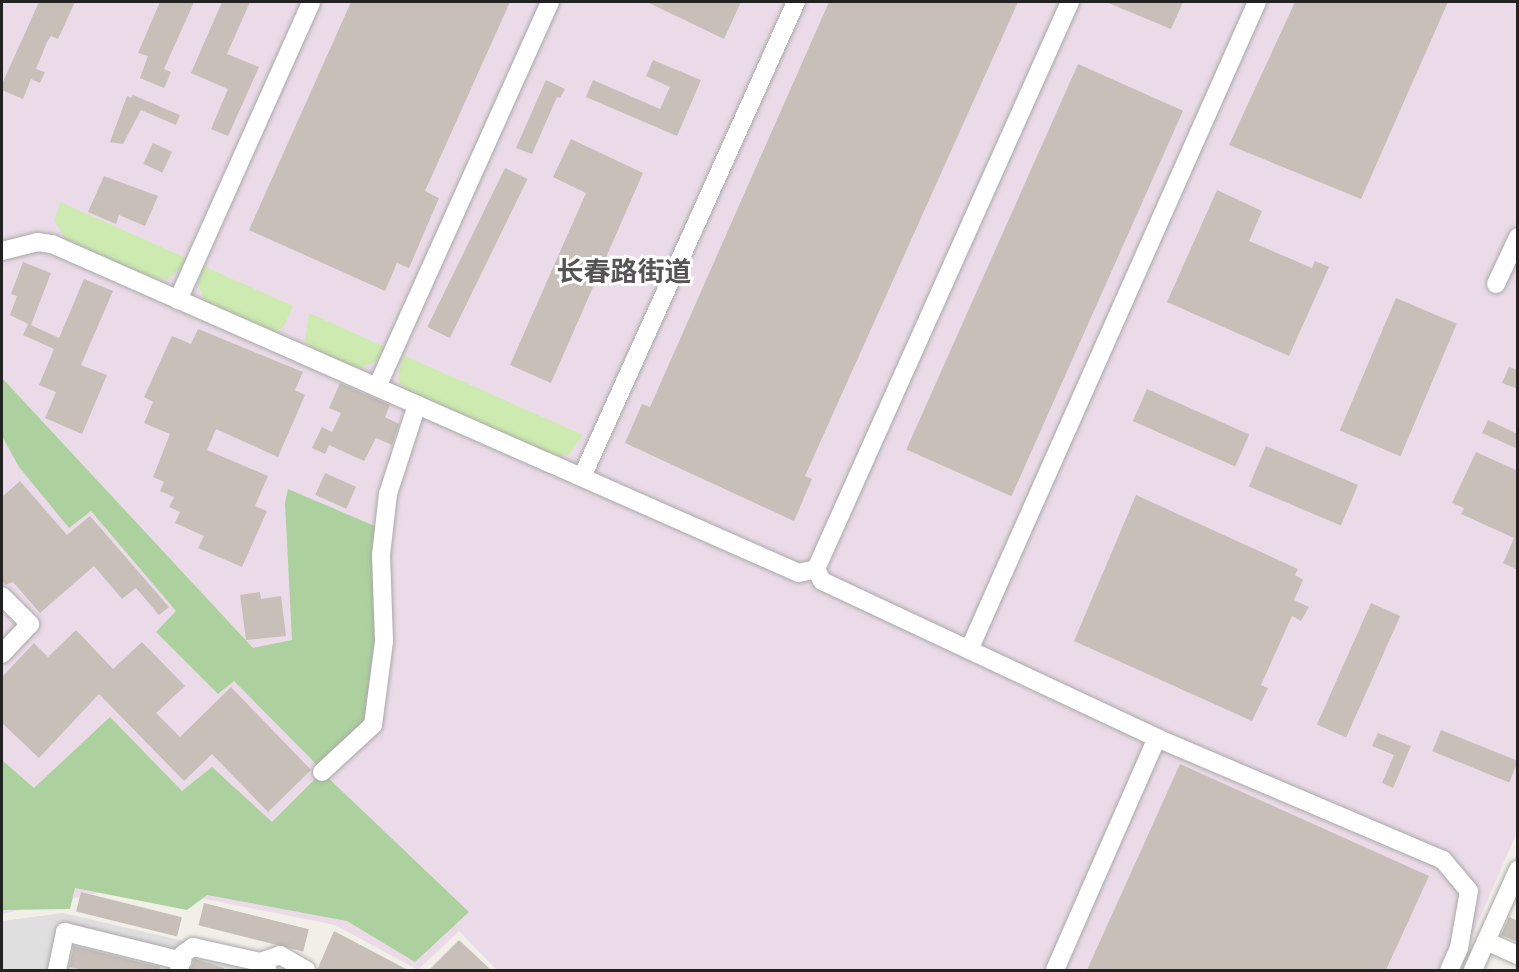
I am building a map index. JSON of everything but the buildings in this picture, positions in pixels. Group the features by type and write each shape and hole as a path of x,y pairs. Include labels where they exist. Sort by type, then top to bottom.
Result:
{"lane":[{"path":"178,300 311,2"},
{"path":"377,387 550,2"},
{"path":"582,477 796,2"},
{"path":"1070,2 816,569 822,582 1156,738 1443,860 1469,891 1459,948 1449,970"},
{"path":"969,650 1257,2"},
{"path":"1496,284 1518,237"},
{"path":"2,251 37,242 52,244 799,573 816,569"},
{"path":"322,772 373,725 384,641 381,555 388,494 417,405"},
{"path":"2,596 30,624 2,654"},
{"path":"1055,970 1156,738"},
{"path":"1473,970 1516,876"},
{"path":"57,970 65,932 181,965 193,947 264,966 280,955 306,970"},
{"path":"1486,941 1518,955"}],"shaded area":[{"path":"2,2 1517,2 1517,832 1457,970 497,970 459,931 418,970 335,925 135,885 2,914"},
{"path":"63,913 261,959 273,970 2,970 2,921"}],"green space":[{"path":"60,202 186,258 181,269 167,279 151,278 64,238 55,221"},
{"path":"203,266 293,306 284,326 276,332 267,330 204,300 198,284"},
{"path":"309,313 385,347 379,360 358,369 312,348 305,341"},
{"path":"403,355 583,435 569,454 554,457 406,392 398,378"},
{"path":"2,378 253,648 292,640 285,503 288,489 377,527 378,644 366,719 317,765 234,681 218,694 156,632 176,611 91,511 69,528 19,467 2,436"},
{"path":"110,717 182,791 212,767 272,822 322,772 469,912 415,962 347,921 207,895 187,910 75,888 70,909 2,910 2,760 34,788"}],"district":[{"name":"长春路街道","path":"624,272"}]}
